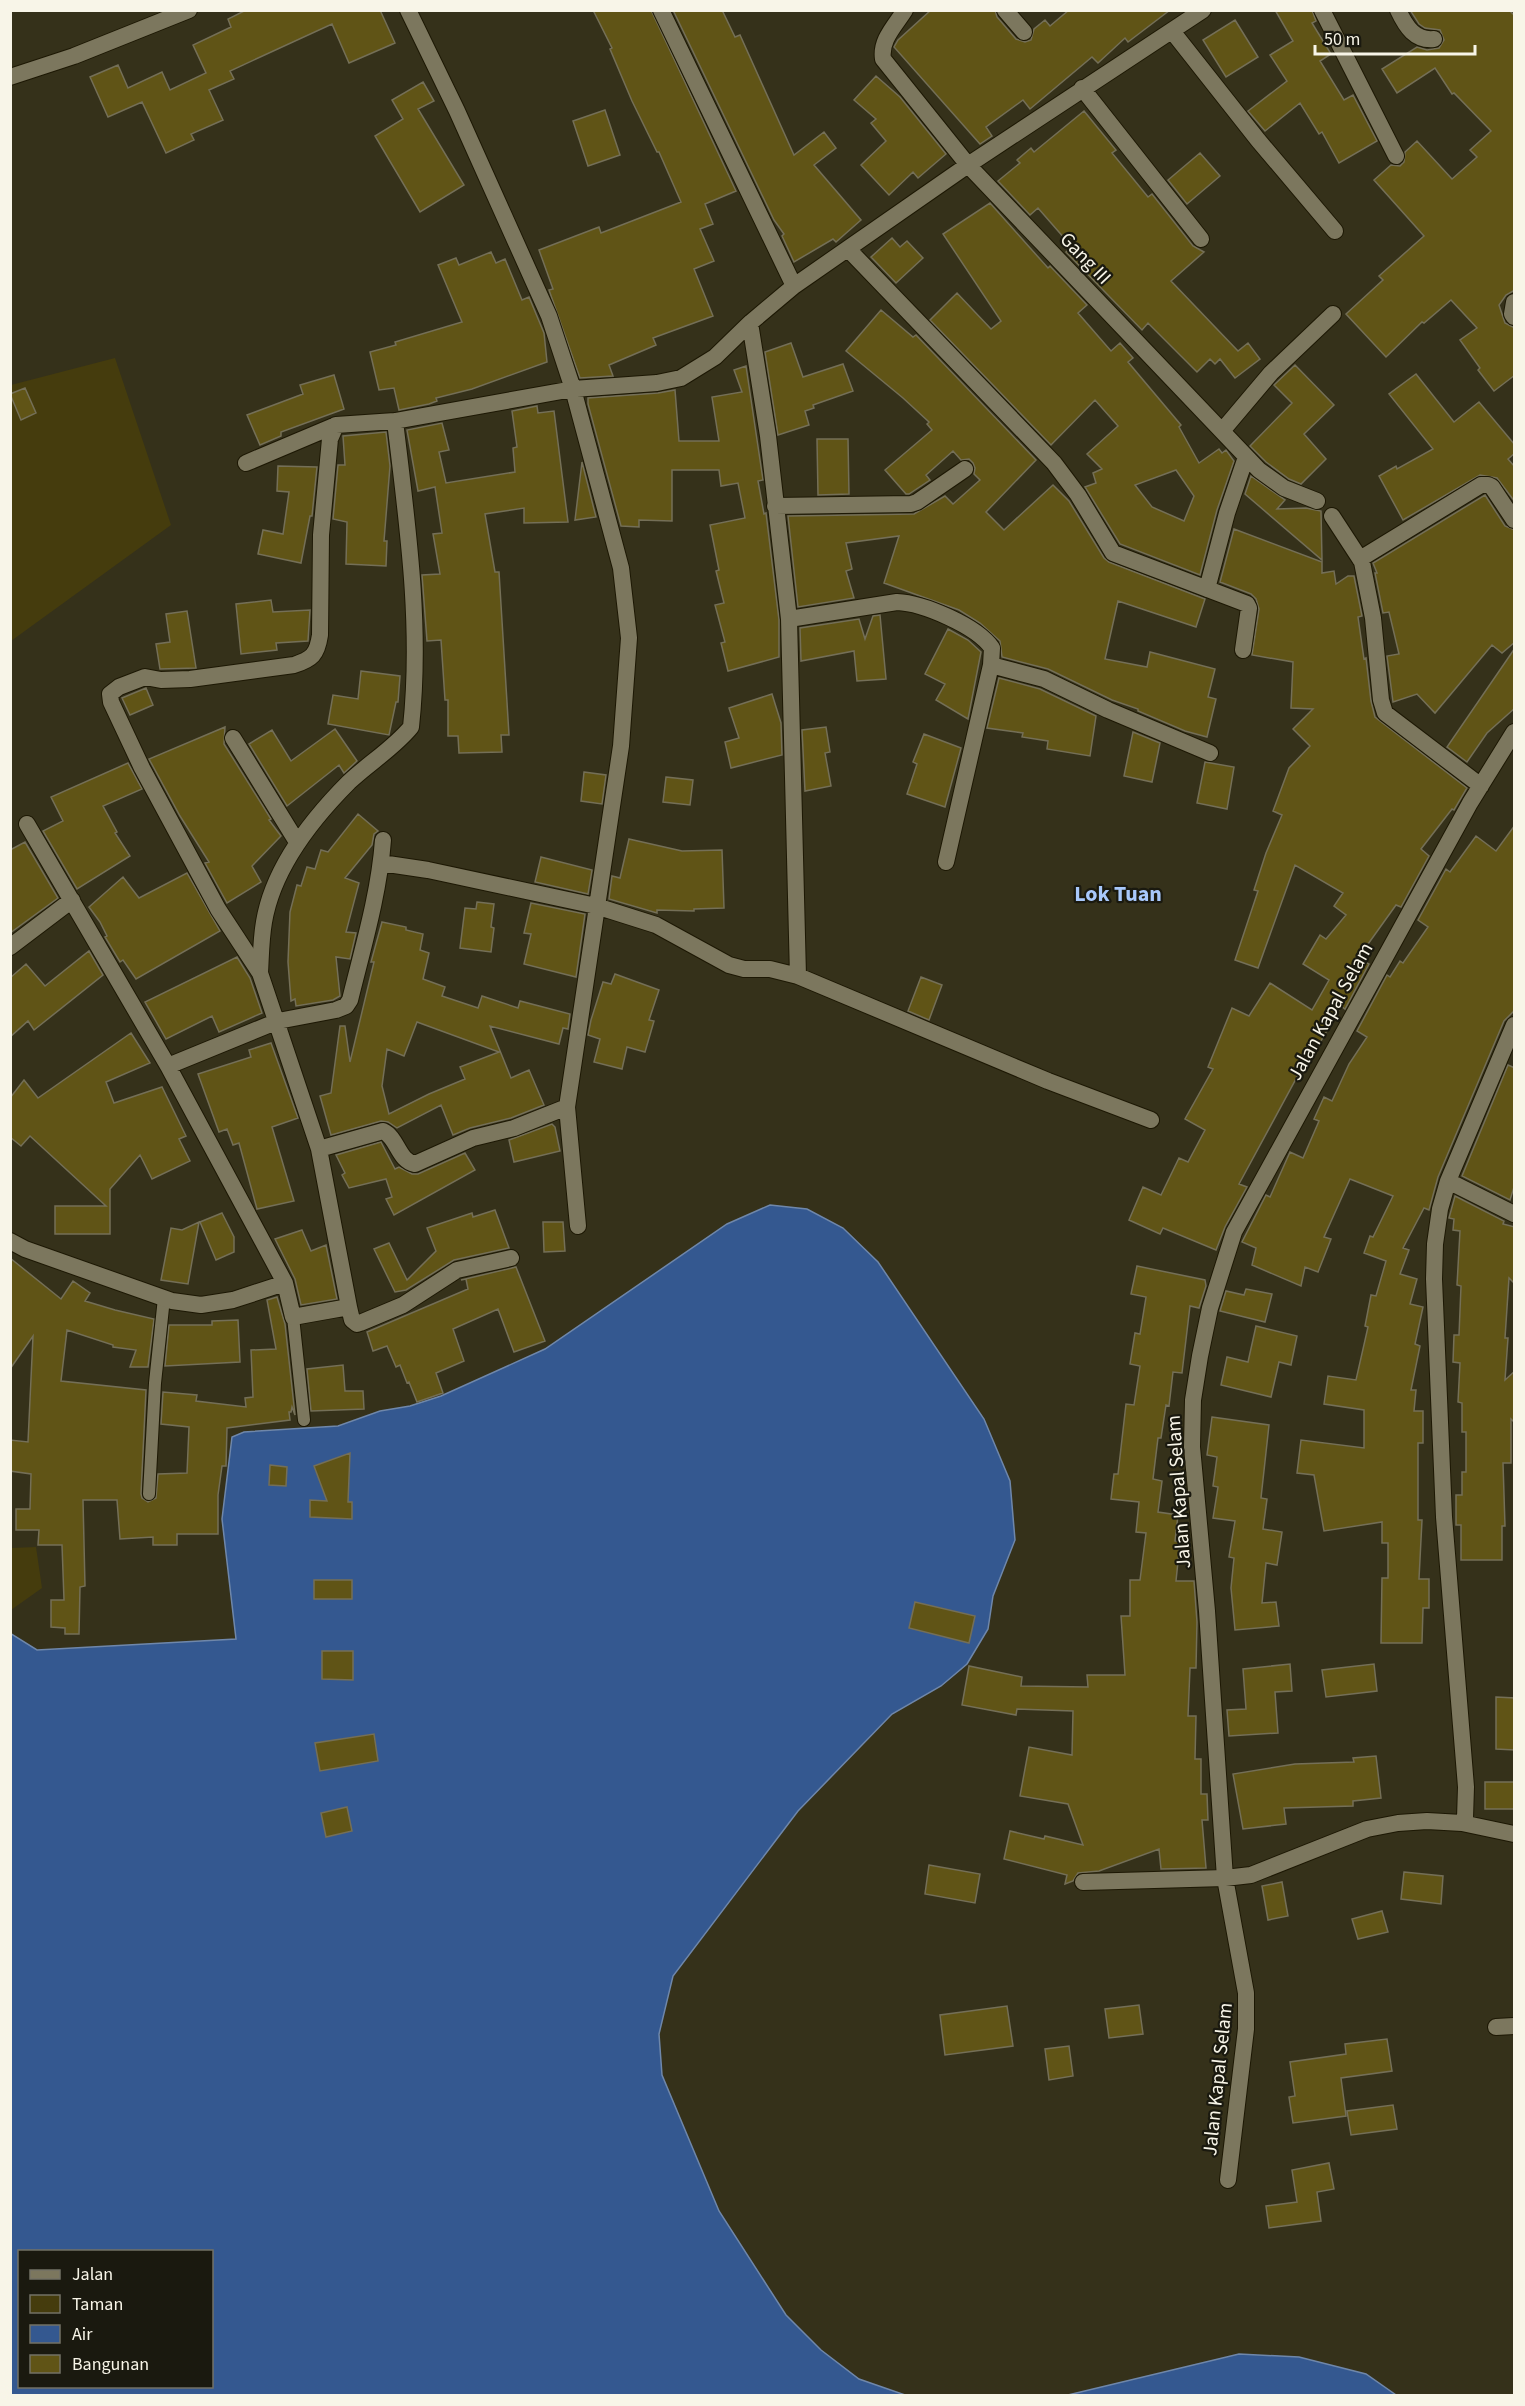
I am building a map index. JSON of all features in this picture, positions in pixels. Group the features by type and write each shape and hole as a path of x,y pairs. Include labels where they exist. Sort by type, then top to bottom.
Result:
{"street":[{"path":"10,77 74,56 189,10"},
{"path":"408,10 458,111 549,316 573,389 621,568 629,638 621,746 567,1107 578,1226"},
{"path":"661,10 794,286"},
{"name":"Gang III","path":"905,10 886,38 882,49 883,59 968,165 1259,470 1284,488 1317,501"},
{"path":"1005,10 1024,32"},
{"path":"246,462 336,424 395,421 573,389 657,383 681,378 715,357 750,323 794,286 1082,88 1203,10"},
{"path":"1322,10 1396,156"},
{"path":"1398,10 1413,34 1425,40 1434,39"},
{"path":"1172,31 1258,140 1335,231"},
{"path":"1082,88 1201,239"},
{"path":"848,249 1053,463 1078,495 1113,553 1247,603 1249,608 1243,650"},
{"path":"1515,302 1512,314 1515,317"},
{"path":"1221,431 1271,373 1333,314"},
{"path":"750,323 768,436 789,618 798,976"},
{"path":"260,973 264,920 276,884 297,842 322,811 351,781 404,736 411,727 415,638 408,528 395,421"},
{"path":"336,424 330,439 321,535 321,635 316,650 309,660 294,665 190,678 161,680 146,677 118,687 110,694 111,702 141,768 218,909 260,973 320,1149 352,1320 357,1324 403,1305 457,1270 511,1258"},
{"path":"1208,590 1227,513 1246,457"},
{"path":"775,506 910,504 917,502 965,469"},
{"path":"1360,559 1481,485 1492,487 1515,520"},
{"path":"1332,516 1360,559 1373,618 1382,708 1394,721 1480,786"},
{"path":"789,618 897,602 913,602 950,618 987,641 993,654 991,665 946,862"},
{"path":"991,665 1044,679 1108,710 1210,753"},
{"name":"Jalan Kapal Selam","path":"1228,2180 1246,2030 1246,1994 1225,1878 1208,1611 1192,1447 1193,1400 1210,1308 1239,1222 1480,786 1515,732"},
{"path":"233,738 297,842"},
{"path":"27,824 168,1066 285,1283 293,1317 349,1307"},
{"path":"168,1066 278,1021 346,1006 350,1000 366,938 381,863 383,840"},
{"path":"381,863 428,870 596,906 656,925 729,965 744,969 770,969 798,976 1048,1080 1151,1120"},
{"path":"10,947 72,900"},
{"path":"1464,1821 1466,1787 1444,1517 1434,1279 1440,1209 1448,1181 1515,1025"},
{"path":"320,1149 383,1131 390,1136 406,1161 415,1164 473,1138 514,1128 567,1107"},
{"path":"1448,1181 1515,1214"},
{"path":"10,1241 24,1249 164,1298 201,1305 233,1300 285,1283"},
{"path":"1083,1882 1225,1878 1251,1875 1367,1829 1417,1822 1464,1821 1515,1834"},
{"path":"1496,2026 1515,2026"}],"lane":[{"path":"149,1494 155,1383 164,1298"},
{"path":"293,1317 304,1420"}],"green space":[{"path":"115,358 171,525 11,641 11,385"},
{"path":"36,1547 42,1588 11,1610 11,1548"}],"water":[{"path":"770,1205 807,1209 843,1228 878,1262 984,1419 1010,1481 1015,1540 993,1596 988,1629 967,1664 941,1686 892,1714 798,1811 673,1976 659,2034 662,2075 719,2211 786,2315 821,2350 859,2379 905,2395 11,2395 10,1633 37,1650 236,1639 222,1519 232,1437 244,1432 338,1426 380,1411 410,1406 441,1396 545,1349 727,1224"},
{"path":"1239,2354 1299,2357 1366,2374 1396,2395 1068,2395"}],"building":[{"path":"246,10 380,10 395,43 349,63 332,24 230,71 234,79 209,90 223,120 191,134 194,140 166,153 142,102 108,117 90,77 118,65 128,88 162,72 170,90 206,73 193,45 231,27 228,19"},
{"path":"593,10 651,10 736,191 705,204 713,224 700,229 714,261 694,269 713,316 653,338 656,345 609,365 613,376 580,378 549,290 553,289 539,250 599,227 601,233 681,202 659,152 632,101 610,49 612,48"},
{"path":"673,10 722,10 735,37 740,35 794,155 824,132 836,148 814,165 861,220 836,242 833,239 794,262 782,236 784,234 774,220"},
{"path":"931,10 995,10 997,17 1016,39 1025,42 1031,40 1034,29 1045,20 1050,26 1069,10 1170,10 1128,42 1125,38 1098,63 1092,57 1030,109 1023,100 986,127 992,136 980,144 894,47 898,40"},
{"path":"1275,10 1312,10 1316,21 1312,23 1331,54 1320,61 1344,100 1353,95 1377,141 1339,163 1322,132 1319,134 1300,103 1265,131 1248,111 1287,81 1270,55 1293,41"},
{"path":"1410,10 1509,10 1515,16 1515,290 1506,295 1499,305 1505,323 1515,328 1515,375 1494,391 1460,340 1477,328 1451,300 1424,323 1422,322 1386,357 1346,314 1383,280 1379,276 1424,236 1374,180 1391,165 1400,166 1404,162 1405,152 1417,141 1452,179 1477,157 1470,150 1491,131 1454,93 1452,94 1435,68 1397,93 1382,69 1417,47 1427,50 1439,48 1444,40 1440,30 1425,28 1419,24"},
{"path":"1235,20 1258,57 1226,77 1203,40"},
{"path":"876,76 900,97 946,154 918,178 913,172 889,195 861,165 886,141 871,123 876,119 854,100"},
{"path":"423,82 434,101 418,109 464,185 420,212 375,136 403,119 392,100"},
{"path":"605,110 620,155 588,166 573,121"},
{"path":"1084,111 1116,150 1112,153 1148,197 1152,194 1193,246 1204,252 1171,281 1238,351 1248,343 1260,359 1235,378 1220,359 1215,364 1210,359 1197,372 1148,323 1142,330 1066,252 1072,247 1038,208 1030,215 998,181 1020,163 1017,160 1031,148 1034,152"},
{"path":"1200,153 1220,176 1187,204 1168,180"},
{"path":"990,203 1048,268 1050,266 1087,305 1078,313 1111,351 1120,343 1133,358 1128,362 1181,425 1179,427 1199,463 1219,449 1222,453 1226,450 1234,461 1217,510 1200,575 1120,544 1085,487 1096,483 1093,473 1102,469 1087,454 1118,426 1095,400 1051,445 930,320 957,293 991,329 1001,321 943,234","holes":["1176,470 1194,496 1184,521 1152,507 1135,485"]},
{"path":"892,238 900,247 907,241 923,258 896,283 871,257"},
{"path":"491,252 496,263 505,259 522,300 529,297 544,333 547,362 472,389 436,398 437,401 429,404 399,410 394,388 379,390 370,352 462,322 438,265 456,258 459,265"},
{"path":"881,310 913,337 916,335 1036,460 986,512 1004,530 1053,485 1069,501 1104,558 1109,562 1205,599 1196,627 1118,601 1105,659 1147,667 1150,652 1215,669 1208,697 1216,699 1207,737 1185,731 1138,711 1138,709 1112,700 1048,669 1002,657 1000,641 980,623 959,610 884,583 899,536 846,543 852,569 846,571 854,598 798,607 788,516 914,514 945,496 953,504 980,480 974,474 973,463 969,459 961,460 953,451 926,475 930,480 909,494 906,494 885,470 932,430 927,424 929,422 903,398 846,351"},
{"path":"791,343 803,377 843,364 853,391 813,405 814,408 805,411 809,425 778,435 765,352"},
{"path":"1295,365 1334,405 1304,434 1326,459 1301,484 1289,479 1266,462 1250,446 1292,403 1274,385"},
{"path":"746,366 763,480 758,481 764,514 766,513 779,620 779,657 728,671 721,643 725,642 715,605 724,603 716,571 719,570 710,525 745,518 738,483 721,486 719,470 672,470 672,521 639,520 639,527 621,526 588,398 675,390 679,441 719,441 712,397 742,392 734,370"},
{"path":"1416,374 1454,422 1479,402 1515,445 1515,453 1508,459 1515,467 1515,502 1497,478 1480,475 1403,520 1379,476 1433,449 1389,394"},
{"path":"334,375 344,409 281,432 281,436 260,445 247,415 303,394 300,385"},
{"path":"25,388 36,413 21,420 10,394"},
{"path":"537,406 538,413 554,411 568,522 524,523 524,508 485,514 495,572 499,572 509,735 501,735 502,752 459,753 458,736 448,736 448,700 445,700 441,640 427,641 422,575 440,574 433,534 442,533 435,487 418,491 407,430 442,423 449,450 439,452 446,483 515,472 513,448 517,447 512,411"},
{"path":"386,432 390,466 384,541 387,541 386,566 346,564 347,522 333,519 338,465 345,465 343,436"},
{"path":"817,439 848,439 849,494 818,495"},
{"path":"582,462 596,517 575,520"},
{"path":"278,466 317,467 312,516 310,516 301,563 258,554 263,530 283,534 289,492 277,491"},
{"path":"1251,476 1285,500 1277,509 1306,508 1321,511 1322,560 1245,494"},
{"path":"1485,495 1505,526 1515,530 1515,642 1502,653 1492,645 1435,713 1417,694 1393,702 1387,656 1399,654 1389,612 1383,613 1375,573 1377,573 1373,563"},
{"path":"1234,529 1322,562 1322,573 1334,571 1336,584 1348,576 1354,576 1362,616 1358,617 1364,659 1366,658 1375,717 1467,788 1454,810 1452,809 1421,849 1429,856 1401,907 1396,905 1358,958 1369,964 1345,1009 1341,1006 1306,1067 1303,1066 1239,1184 1247,1187 1225,1227 1216,1250 1163,1228 1160,1234 1129,1220 1143,1187 1161,1195 1179,1158 1188,1162 1205,1130 1185,1119 1213,1069 1208,1067 1232,1008 1249,1016 1270,983 1312,1010 1329,980 1303,964 1320,935 1326,939 1346,915 1334,906 1343,893 1295,865 1258,968 1235,960 1258,891 1254,890 1282,815 1273,811 1289,768 1310,746 1293,729 1313,709 1291,708 1293,662 1252,655 1259,609 1256,599 1251,594 1220,582"},
{"path":"271,600 273,612 310,610 308,641 276,643 277,650 241,654 236,604"},
{"path":"187,611 196,668 160,669 156,644 170,642 166,614"},
{"path":"880,615 886,679 857,681 854,651 801,661 800,628 859,619 865,639 873,616"},
{"path":"948,629 968,640 981,652 968,719 936,700 945,684 925,674"},
{"path":"1515,648 1515,708 1487,733 1467,762 1447,747"},
{"path":"361,671 400,676 398,702 396,702 389,735 328,724 333,695 358,699"},
{"path":"999,678 1040,689 1096,716 1090,756 1047,749 1048,741 1022,737 1023,733 987,728"},
{"path":"146,688 153,705 130,715 122,698"},
{"path":"772,694 781,723 782,755 731,768 725,742 739,738 729,708"},
{"path":"225,727 224,744 281,836 252,866 261,882 227,903 205,863 209,862 180,816 149,759"},
{"path":"826,727 830,752 825,753 831,786 805,791 802,730"},
{"path":"335,729 357,761 344,773 339,765 287,806 249,744 272,730 291,761"},
{"path":"1133,732 1160,743 1152,782 1124,776"},
{"path":"924,734 961,748 945,807 907,794 917,764 913,762"},
{"path":"1205,762 1234,767 1227,809 1197,803"},
{"path":"128,763 142,789 103,806 117,832 115,833 130,856 77,889 43,831 63,821 51,797"},
{"path":"584,772 606,775 602,804 581,801"},
{"path":"666,777 693,780 690,805 663,802"},
{"path":"358,814 378,831 374,834 372,845 345,878 359,883 346,932 356,933 350,959 336,957 340,996 333,1000 296,1006 295,999 291,1001 288,962 290,912 297,885 301,886 307,867 315,869 321,850 328,852"},
{"path":"1515,825 1515,1010 1504,1021 1438,1177 1429,1210 1424,1208 1403,1248 1409,1250 1400,1274 1417,1279 1410,1304 1423,1307 1415,1344 1420,1346 1411,1390 1416,1390 1414,1411 1423,1411 1423,1443 1418,1443 1418,1520 1422,1520 1419,1579 1429,1579 1429,1608 1423,1608 1422,1643 1381,1643 1382,1578 1388,1578 1388,1543 1382,1543 1382,1522 1324,1531 1314,1475 1297,1473 1301,1440 1364,1448 1364,1410 1324,1404 1328,1376 1356,1380 1368,1327 1365,1326 1371,1295 1376,1296 1386,1261 1364,1253 1370,1236 1373,1237 1393,1196 1350,1179 1324,1237 1331,1239 1318,1272 1305,1267 1301,1286 1252,1265 1256,1248 1242,1242 1266,1195 1270,1197 1290,1152 1303,1158 1319,1121 1314,1119 1324,1097 1332,1101 1349,1064 1367,1037 1357,1031 1387,975 1390,977 1400,961 1403,963 1428,927 1418,920 1446,869 1450,872 1476,836 1496,851"},
{"path":"629,839 682,851 722,850 724,908 694,909 694,911 657,910 657,913 609,899 612,876 620,878"},
{"path":"25,842 58,898 10,933 10,850"},
{"path":"541,857 592,870 588,894 535,882"},
{"path":"187,873 220,931 136,979 123,960 120,962 105,937 107,936 100,922 89,907 123,877 139,898"},
{"path":"477,902 494,904 491,952 460,948 465,908 476,909"},
{"path":"531,903 585,914 576,977 524,964 531,934 524,933"},
{"path":"382,922 406,927 406,930 423,934 420,950 429,953 423,979 445,987 442,996 478,1008 482,996 518,1008 520,1001 570,1014 568,1029 563,1028 559,1044 490,1026 511,1078 529,1070 544,1105 511,1118 470,1128 453,1135 441,1105 397,1128 388,1122 381,1121 331,1135 320,1096 331,1093 340,1026 345,1026 350,1062 374,962 371,962","holes":["417,1022 499,1052 460,1067 465,1079 389,1114 382,1086 387,1049 404,1056"]},
{"path":"89,951 103,975 34,1030 28,1021 10,1037 10,978 26,964 45,986"},
{"path":"237,957 250,978 262,1013 219,1032 212,1016 166,1039 145,1002"},
{"path":"615,974 659,990 649,1020 654,1021 645,1052 627,1047 622,1069 594,1062 600,1039 588,1035 603,982 611,984"},
{"path":"921,977 942,985 929,1020 908,1011"},
{"path":"131,1033 150,1063 106,1082 114,1103 162,1087 186,1136 179,1139 190,1161 152,1179 140,1155 110,1189 110,1234 55,1234 55,1206 106,1206 30,1136 21,1146 10,1137 10,1098 24,1080 38,1098"},
{"path":"271,1043 298,1118 272,1127 294,1201 257,1209 239,1143 233,1145 227,1129 219,1132 198,1074 251,1057 249,1050"},
{"path":"1508,1065 1515,1068 1515,1184 1510,1200 1462,1176"},
{"path":"552,1124 555,1127 560,1151 514,1162 509,1140"},
{"path":"381,1142 395,1169 399,1167 412,1174 418,1174 465,1153 475,1170 394,1215 386,1199 392,1197 386,1179 349,1188 336,1155"},
{"path":"1455,1196 1504,1221 1503,1224 1515,1227 1515,1284 1509,1278 1505,1380 1515,1371 1515,1423 1511,1419 1511,1463 1503,1463 1505,1526 1502,1526 1502,1560 1461,1560 1461,1525 1456,1525 1456,1495 1462,1495 1462,1472 1466,1472 1466,1432 1462,1432 1462,1403 1458,1402 1460,1363 1453,1362 1454,1335 1459,1335 1461,1286 1457,1285 1460,1231 1453,1230 1454,1219 1449,1218"},
{"path":"495,1210 509,1248 454,1260 406,1290 395,1292 374,1249 389,1243 407,1280 436,1251 427,1228 472,1213 473,1217"},
{"path":"222,1213 234,1237 234,1252 216,1260 200,1222"},
{"path":"199,1222 188,1284 161,1280 171,1228 182,1230"},
{"path":"543,1222 563,1222 565,1251 544,1252"},
{"path":"302,1230 311,1251 326,1245 337,1299 301,1305 295,1279 275,1239"},
{"path":"10,1258 61,1299 73,1281 90,1293 85,1301 154,1319 148,1367 130,1367 136,1350 113,1347 113,1345 67,1330 61,1381 146,1390 141,1494 142,1498 148,1502 156,1498 158,1474 187,1473 189,1427 161,1424 163,1392 197,1395 196,1401 246,1407 245,1398 253,1397 251,1350 276,1349 267,1300 277,1297 285,1324 295,1415 292,1407 289,1412 290,1420 227,1428 226,1466 222,1466 218,1495 218,1534 177,1534 177,1545 153,1545 153,1537 120,1539 117,1500 83,1500 85,1586 80,1587 79,1634 65,1634 65,1628 51,1627 51,1600 64,1600 62,1545 38,1545 39,1530 16,1530 16,1509 30,1509 31,1474 10,1471 10,1440 28,1442 33,1336 10,1369"},
{"path":"1137,1266 1205,1280 1206,1286 1199,1308 1190,1306 1182,1373 1173,1372 1169,1406 1166,1405 1161,1438 1158,1438 1153,1479 1162,1481 1158,1512 1178,1515 1175,1541 1180,1542 1176,1581 1194,1581 1197,1622 1196,1668 1190,1668 1188,1716 1196,1716 1195,1759 1201,1759 1201,1794 1207,1794 1208,1820 1202,1820 1206,1868 1161,1869 1159,1849 1099,1871 1078,1873 1073,1881 1065,1884 1067,1875 1004,1859 1010,1831 1083,1845 1068,1804 1020,1796 1029,1747 1072,1755 1073,1711 1017,1709 1016,1715 962,1705 969,1666 1022,1677 1021,1686 1088,1687 1087,1675 1125,1675 1121,1616 1130,1616 1130,1580 1140,1580 1146,1533 1136,1532 1139,1502 1111,1499 1114,1474 1118,1474 1126,1404 1134,1405 1140,1366 1130,1364 1135,1333 1140,1334 1146,1297 1131,1294"},
{"path":"516,1267 545,1341 514,1352 498,1309 453,1329 464,1361 436,1373 443,1393 417,1402 400,1365 396,1367 387,1346 373,1351 367,1332 468,1289 466,1279 461,1280"},
{"path":"1246,1289 1272,1294 1265,1322 1220,1311 1226,1291 1244,1295"},
{"path":"238,1320 240,1362 165,1366 169,1325 212,1325 212,1321"},
{"path":"1256,1326 1297,1336 1291,1365 1279,1362 1271,1397 1221,1385 1227,1357 1248,1362"},
{"path":"343,1365 345,1391 363,1391 364,1409 311,1411 307,1369"},
{"path":"1212,1417 1269,1425 1261,1498 1267,1499 1263,1529 1282,1532 1277,1565 1266,1563 1262,1603 1276,1602 1279,1626 1235,1630 1231,1588 1234,1558 1229,1557 1235,1521 1213,1518 1218,1487 1213,1486 1217,1457 1207,1455"},
{"path":"350,1453 348,1502 352,1502 352,1519 310,1517 310,1500 327,1501 314,1466"},
{"path":"270,1465 287,1467 286,1486 269,1485"},
{"path":"314,1580 352,1580 352,1599 314,1599"},
{"path":"915,1602 975,1616 969,1643 909,1628"},
{"path":"322,1651 353,1651 353,1680 322,1679"},
{"path":"1290,1664 1292,1691 1275,1692 1278,1733 1229,1736 1227,1710 1246,1709 1243,1669"},
{"path":"1374,1664 1377,1691 1326,1697 1322,1670"},
{"path":"1496,1697 1515,1698 1515,1750 1496,1749"},
{"path":"374,1734 378,1761 320,1771 315,1743"},
{"path":"1376,1756 1381,1798 1353,1801 1353,1806 1284,1808 1286,1824 1243,1829 1233,1774 1295,1764 1354,1762 1353,1758"},
{"path":"1485,1782 1515,1782 1515,1809 1485,1809"},
{"path":"347,1807 352,1831 326,1837 321,1813"},
{"path":"929,1865 980,1874 975,1903 925,1894"},
{"path":"1404,1872 1443,1876 1441,1904 1401,1899"},
{"path":"1282,1882 1288,1916 1268,1920 1262,1886"},
{"path":"1382,1911 1388,1932 1358,1939 1352,1919"},
{"path":"1139,2005 1143,2034 1109,2038 1105,2009"},
{"path":"1007,2006 1013,2046 945,2055 940,2015"},
{"path":"1387,2039 1392,2071 1341,2078 1346,2116 1293,2123 1289,2097 1295,2096 1290,2062 1346,2054 1345,2044"},
{"path":"1069,2046 1073,2076 1049,2080 1045,2049"},
{"path":"1393,2105 1397,2129 1351,2135 1347,2111"},
{"path":"1329,2163 1334,2189 1317,2192 1321,2221 1269,2228 1266,2206 1297,2202 1292,2170"}],"district":[{"name":"Lok Tuan","path":"1118,893"}]}
